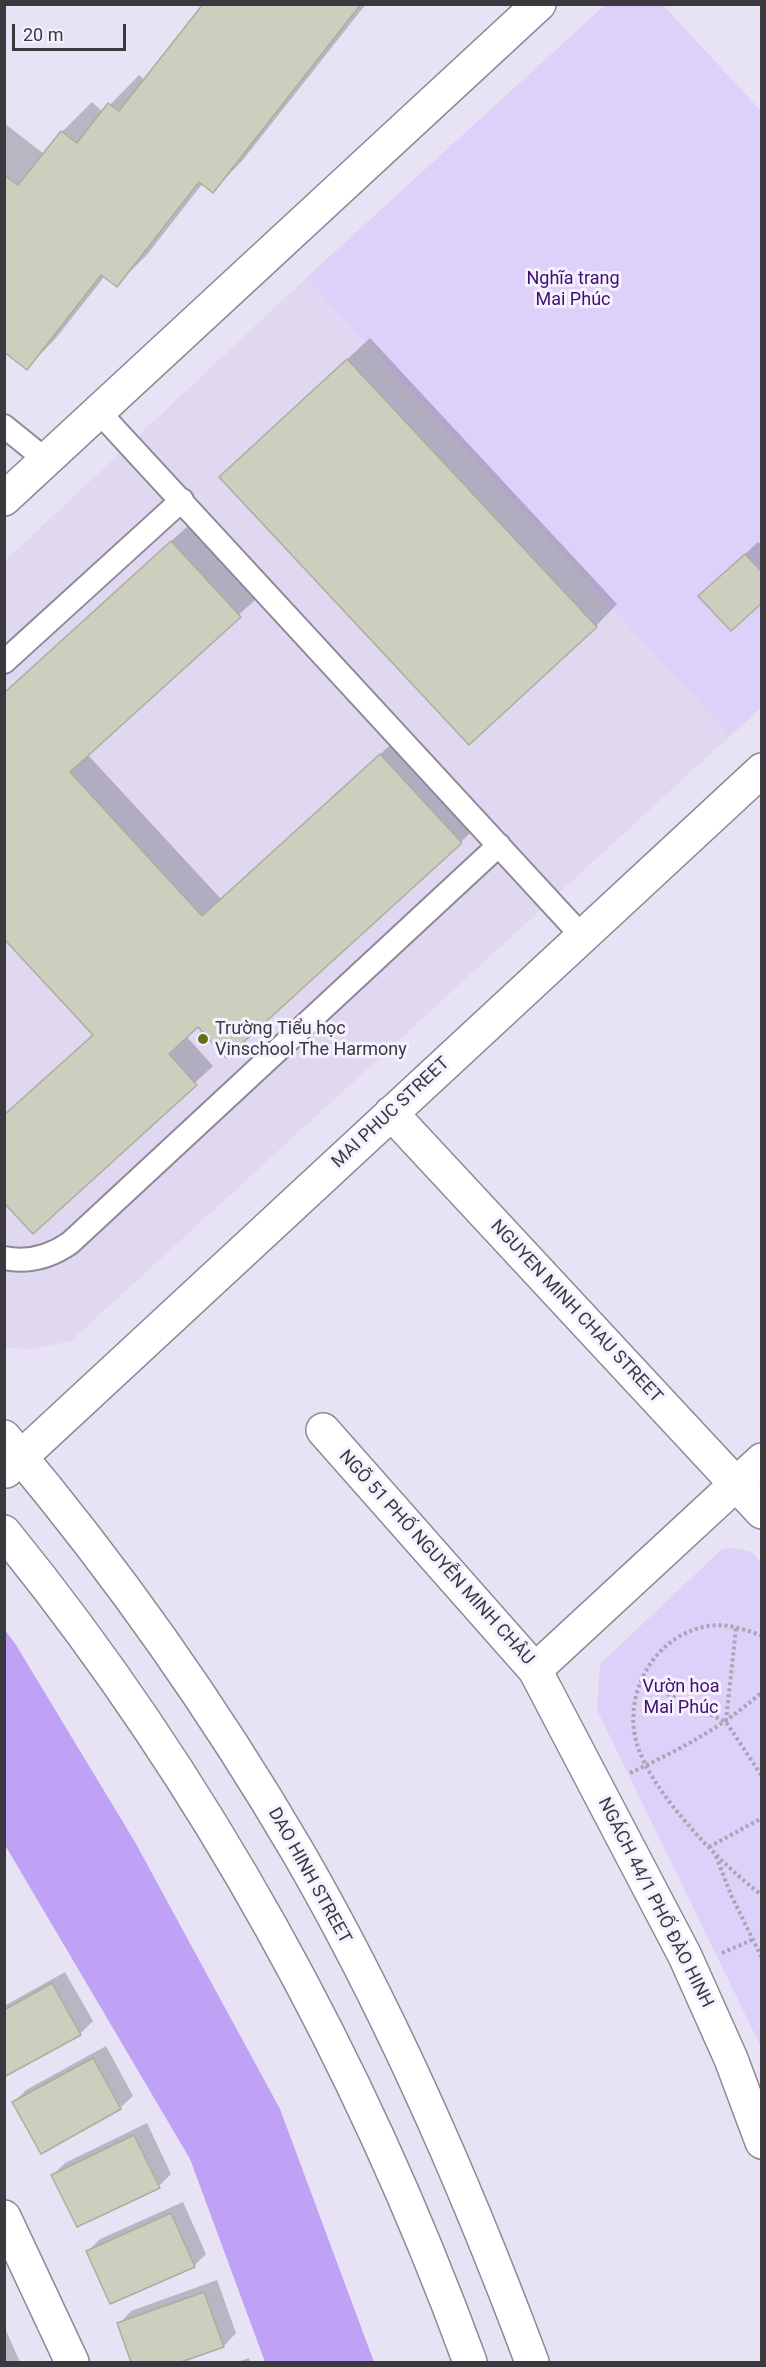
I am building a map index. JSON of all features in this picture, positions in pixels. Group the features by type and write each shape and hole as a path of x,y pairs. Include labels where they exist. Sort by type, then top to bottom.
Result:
{"street":[{"path":"4,499 539,4"},
{"name":"MAI PHUC STREET","path":"10,1455 391,1113 762,770"},
{"name":"NGUYEN MINH CHAU STREET","path":"391,1113 762,1512"},
{"name":"NGÕ 51 PHỐ NGUYỄN MINH CHÂU","path":"323,1430 535,1670 762,1460"},
{"name":"DAO HINH STREET","path":"10,1455 111,1571 161,1640 210,1710 298,1854 357,1964 441,2138 476,2218 532,2362"},
{"path":"4,1532 69,1615 163,1749 250,1889 355,2091 423,2243 470,2362"},
{"name":"NGÁCH 44/1 PHỐ ĐÀO HINH","path":"535,1670 685,1956 731,2059 762,2142"},
{"path":"4,2217 72,2362"}],"lane":[{"path":"99,412 582,936"},
{"path":"4,426 46,460"},
{"path":"4,662 182,501"},
{"path":"4,1258 17,1260 43,1258 56,1253 70,1243 499,845"}],"path":[{"path":"762,1636 736,1628 710,1625 686,1633 657,1654 640,1681 634,1698 632,1716 637,1745 660,1788 716,1855 762,1895"},
{"path":"726,1722 736,1628"},
{"path":"640,1681 726,1722 762,1776"},
{"path":"622,1777 726,1722 762,1692"},
{"path":"709,1847 762,1818"},
{"path":"716,1855 731,1895 762,1958"},
{"path":"715,1956 752,1940"}],"shaded area":[{"name":"Trường Tiểu học Vinschool The Harmony","path":"306,278 730,736 71,1341 34,1349 5,1348 5,561"},
{"path":"5,1630 135,1842 280,2109 374,2362 265,2362 190,2159 5,1845"}],"green space":[{"name":"Nghĩa trang Mai Phúc","path":"605,5 663,5 761,111 761,708 730,736 306,278"},
{"name":"Vườn hoa Mai Phúc","path":"731,1548 752,1552 761,1563 761,2047 597,1710 600,1664 721,1550"}],"building":[{"path":"203,4 361,4 213,193 199,182 117,287 101,275 27,370 4,352 4,175 18,185 61,131 77,143 108,103 119,111"},
{"path":"347,359 597,627 469,745 219,477"},
{"path":"171,541 241,617 70,772 202,916 380,754 462,843 226,1058 198,1027 169,1054 197,1085 33,1234 4,1203 4,1115 93,1035 4,939 4,693"},
{"path":"745,554 762,572 762,603 731,631 698,596"},
{"path":"52,1983 81,2035 4,2077 4,2010"},
{"path":"93,2058 121,2109 41,2154 12,2102"},
{"path":"134,2135 160,2188 77,2227 51,2175"},
{"path":"171,2213 195,2267 110,2304 86,2251"},
{"path":"204,2292 224,2347 181,2362 131,2362 117,2323"}],"place":[{"name":"Trường Tiểu học Vinschool The Harmony","path":"203,1039"}]}
